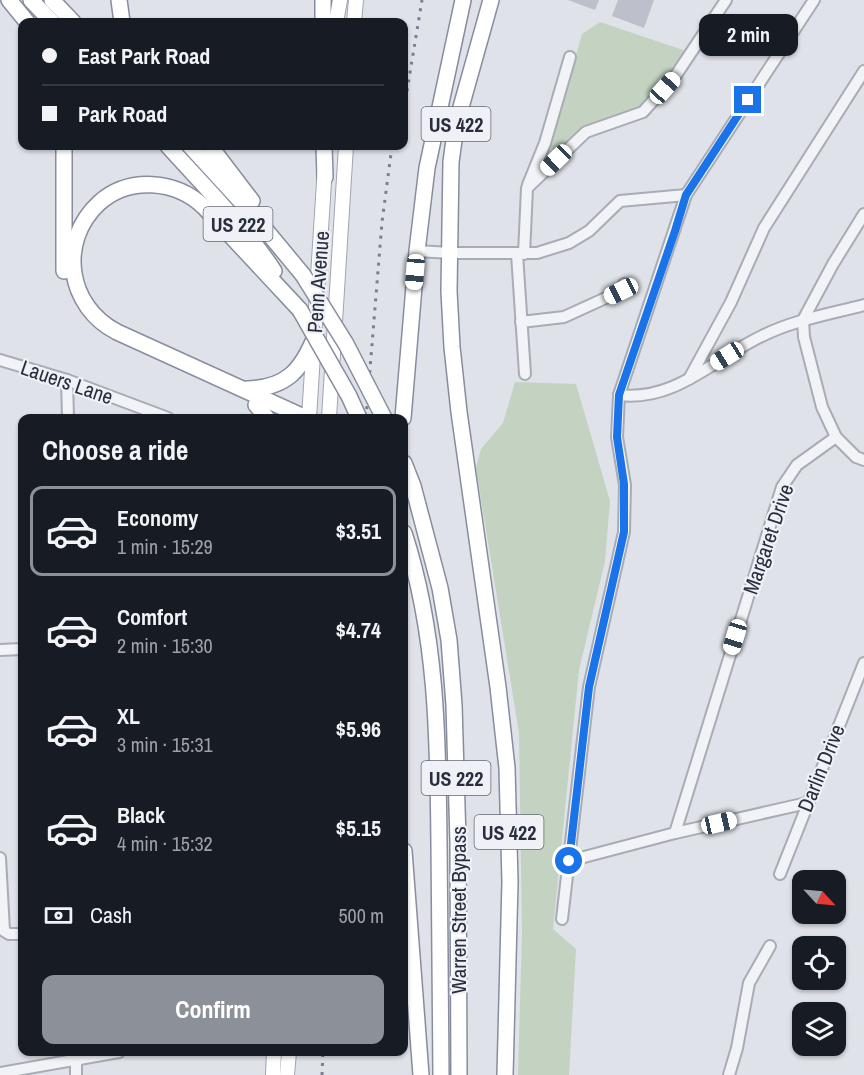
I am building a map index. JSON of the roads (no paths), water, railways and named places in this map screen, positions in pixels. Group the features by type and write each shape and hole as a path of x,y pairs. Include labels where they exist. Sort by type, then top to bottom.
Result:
{"highway":[{"path":"9,0 24,18"},
{"path":"31,0 48,18"},
{"path":"52,0 70,18"},
{"path":"119,0 121,18"},
{"path":"323,0 323,18"},
{"name":"US 422","path":"403,414 417,251 427,168 463,0"},
{"name":"US 422","path":"491,0 456,125 451,162 449,291 452,347 461,423 507,768 510,882 505,1075"},
{"path":"64,150 64,274 70,297 84,320 102,335 275,414"},
{"name":"US 222","path":"172,150 262,253 300,310 357,414"},
{"name":"US 222","path":"194,150 255,217 303,275 346,344 382,414"},
{"path":"213,150 266,219 303,275"},
{"path":"325,150 325,177"},
{"path":"299,414 107,327 91,314 79,293 73,266 76,242 88,216 105,199 128,188 147,184 160,185 186,193 204,207 300,310"},
{"path":"243,389 262,389 285,380 302,363 315,337"},
{"path":"256,405 264,414"},
{"name":"Warren Street Bypass","path":"408,473 441,598 449,639 454,705 458,841 459,1075"},
{"name":"Warren Street Bypass","path":"408,552 426,627 436,704 441,1075"},
{"path":"408,904 421,1075"}],"main road":[{"path":"337,18 340,0"},
{"path":"354,18 356,0"},
{"name":"Penn Avenue","path":"329,414 346,150"},
{"name":"Penn Avenue","path":"308,414 325,177"},
{"path":"273,1075 274,1056"},
{"path":"287,1075 289,1056"}],"street":[{"path":"527,188 586,132 643,112 676,75 726,0"},
{"path":"562,919 589,687 624,532 624,484 617,437 619,395 686,195 814,0"},
{"path":"525,374 521,322 520,254 527,188 545,142 570,57"},
{"path":"689,379 731,302 764,228 864,71"},
{"path":"417,251 537,253 569,243 589,231 620,201 686,195"},
{"path":"864,214 833,264 803,320 804,337 822,407 836,437 856,457 864,460"},
{"path":"521,322 564,316 621,291 624,284"},
{"path":"619,395 632,397 664,391 689,379 763,335 803,320 864,305"},
{"name":"Lauers Lane","path":"0,360 67,380 157,414"},
{"path":"67,380 68,414"},
{"name":"Margaret Drive","path":"675,833 782,487 797,465 836,437"},
{"path":"0,650 18,649"},
{"name":"Darlin Drive","path":"780,874 864,663"},
{"path":"569,861 675,833 807,803"},
{"path":"0,858 3,931 18,934"},
{"path":"729,1075 737,1048 749,983 770,946"},
{"path":"4,1073 72,1056"},
{"path":"76,1056 76,1075"}],"railway":[{"path":"408,85 422,0"},
{"path":"366,414 382,222 391,150"},
{"path":"322,1075 323,1056"}]}
